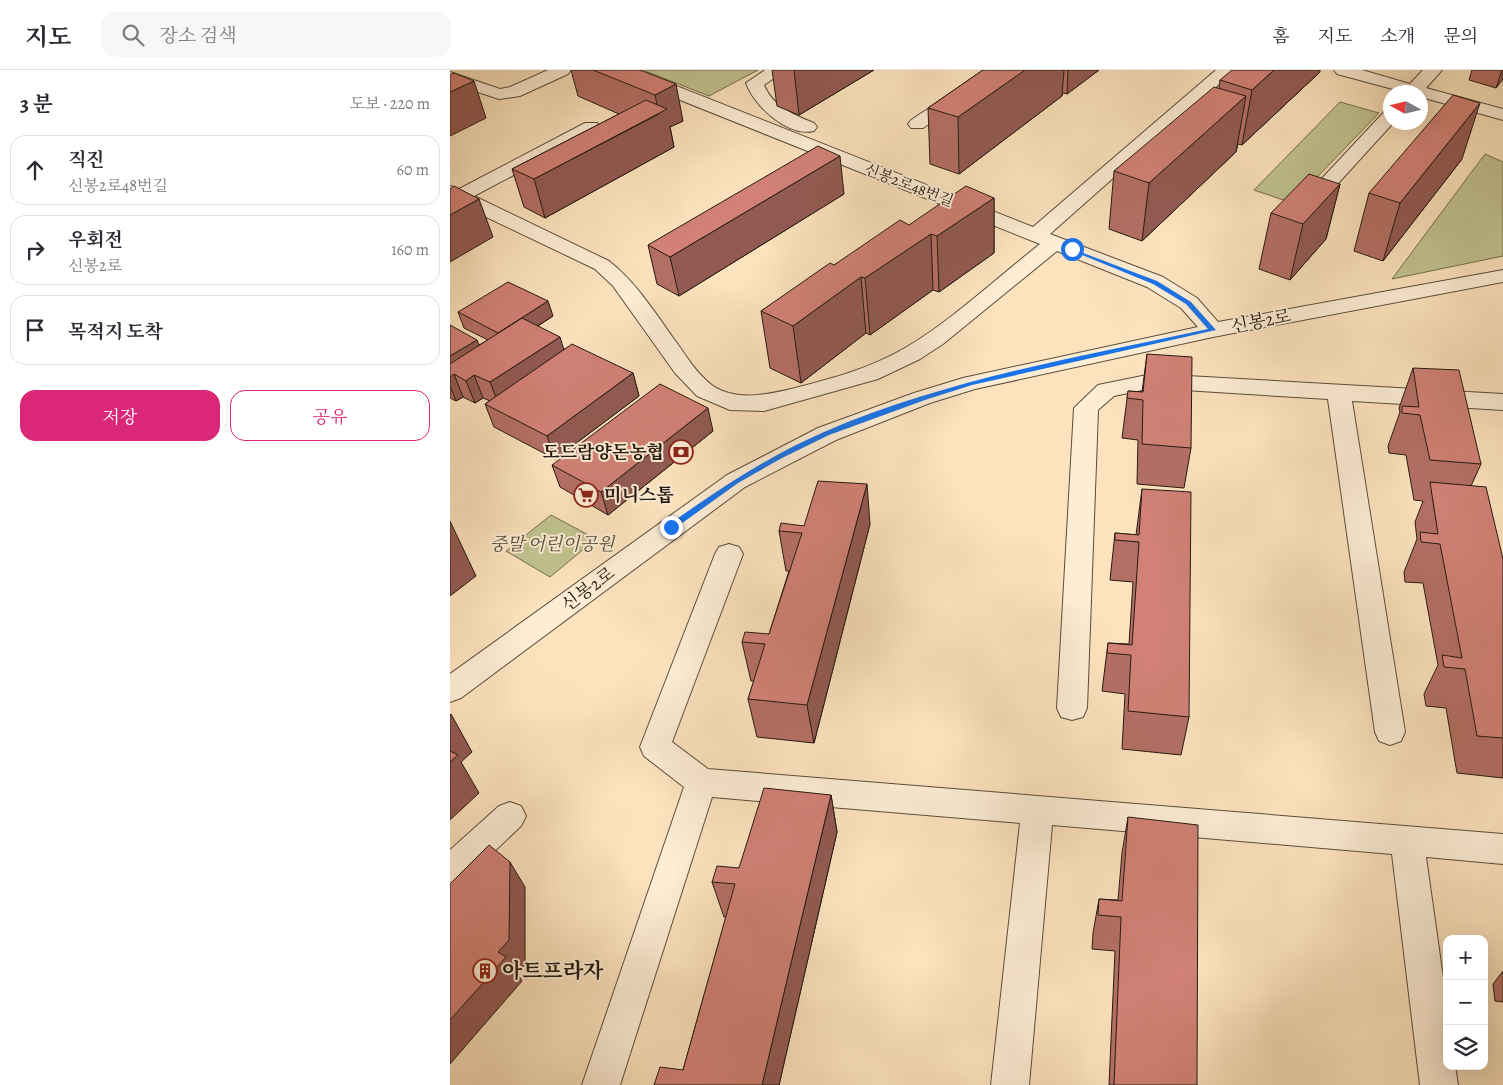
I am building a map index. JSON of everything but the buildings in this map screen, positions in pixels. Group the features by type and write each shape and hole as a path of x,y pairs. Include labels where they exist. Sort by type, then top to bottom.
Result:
{"street":[{"path":"450,77 499,94 514,92 562,70"},
{"name":"신봉2로48번길","path":"621,70 707,106 1047,233 1155,282 1188,303 1213,330"},
{"path":"777,70 755,83 766,105 776,114 1047,233"},
{"path":"917,124 1000,70"},
{"path":"453,196 602,265 621,281 683,368 705,392 730,402 764,403 821,389 870,374 912,354 935,340 1047,233 1226,70"},
{"path":"1343,70 1393,85"},
{"path":"1419,85 1433,70"},
{"path":"1428,95 1503,115"},
{"path":"1296,217 1383,123"},
{"path":"453,196 591,127"},
{"name":"신봉2로","path":"450,690 736,481 827,434 922,398 971,383 1213,330 1503,276"},
{"path":"1072,708 1086,408 1106,390 1152,381 1503,402"},
{"path":"1339,392 1390,732"},
{"path":"729,554 656,747 701,782 1037,812 1503,849"},
{"path":"600,1085 701,782"},
{"path":"1010,1085 1037,812"},
{"path":"450,870 510,816"},
{"path":"1407,841 1439,1085"}],"green space":[{"path":"643,70 758,70 709,96"},
{"path":"1340,102 1379,113 1292,203 1254,190"},
{"path":"1485,154 1503,162 1503,256 1392,279"},
{"name":"중말 어린이공원","path":"551,515 596,539 550,577 506,551"}],"place":[{"name":"도드람양돈농협","path":"681,452"},
{"name":"미니스톱","path":"586,495"},
{"name":"아트프라자","path":"485,971"}],"route":[{"path":"671,527 736,481 780,457 827,434 922,398 971,383 1213,330 1188,303 1155,282 1072,249"}]}
